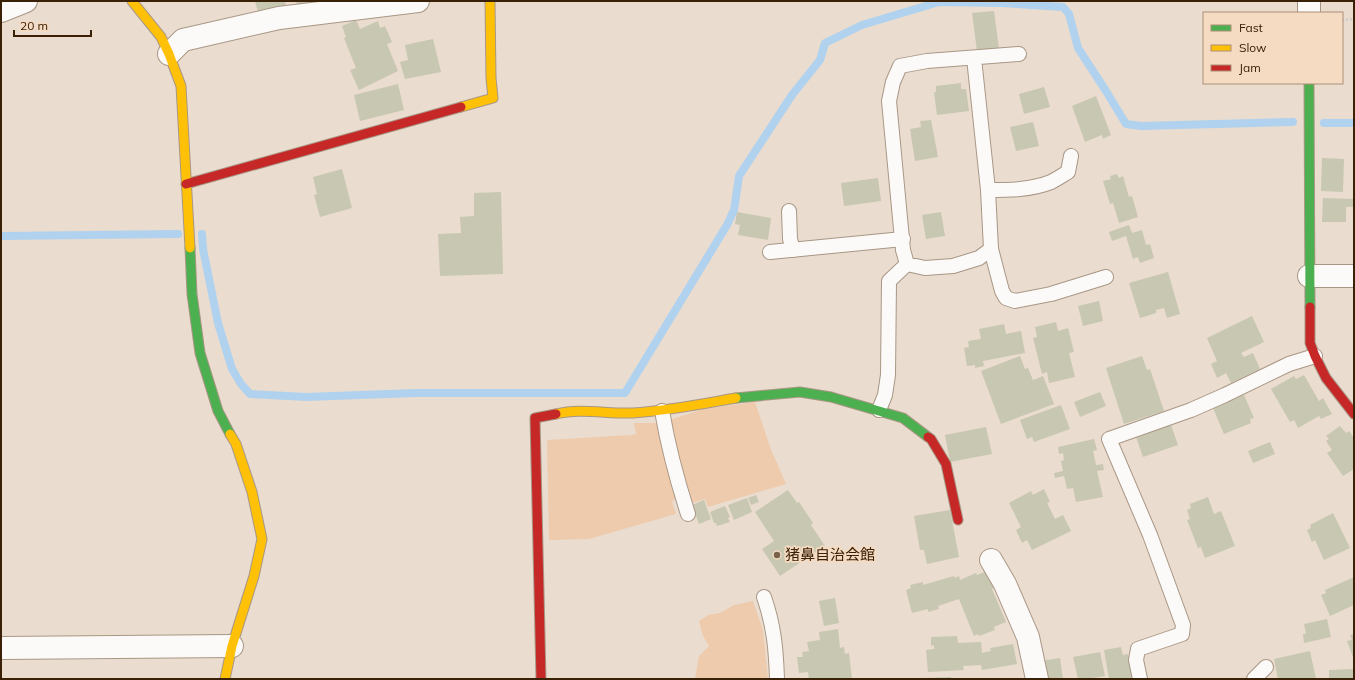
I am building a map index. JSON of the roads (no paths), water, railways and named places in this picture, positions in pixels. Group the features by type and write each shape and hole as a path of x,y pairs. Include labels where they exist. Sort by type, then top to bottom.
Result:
{"street":[{"path":"1,11 26,1"},
{"path":"132,1 161,37 181,86 192,294 200,353 218,411 239,451 252,492 262,538 254,576 232,646 225,679"},
{"path":"169,54 183,40 279,18 418,1"},
{"path":"186,184 493,98 491,78 490,1"},
{"path":"1309,1 1309,12"},
{"path":"1309,84 1310,343 1326,378 1354,414"},
{"path":"1309,276 1354,276"},
{"path":"541,679 535,418 569,411 631,413 662,411 743,397 800,392 831,397 903,418 931,439 946,464 958,520"},
{"path":"991,560 1005,584 1028,636 1036,666 1037,679"},
{"path":"1,648 232,646"}],"lane":[{"path":"907,264 904,250 889,101 892,82 900,66 927,61 1019,54"},
{"path":"974,58 988,190 991,249 1002,291 1006,298 1015,301 1052,294 1106,277"},
{"path":"988,190 1018,190 1051,182 1068,172 1071,156"},
{"path":"789,211 790,239 793,250"},
{"path":"770,252 903,240"},
{"path":"907,264 925,268 953,266 979,258 991,249"},
{"path":"878,410 885,395 888,375 889,280 907,264"},
{"path":"1140,679 1136,660 1138,649 1182,634 1183,625 1150,535 1109,439 1191,410 1289,364 1315,356"},
{"path":"662,411 666,437 688,514"},
{"path":"764,597 771,618 775,645 777,679"},
{"path":"1254,679 1266,667"}],"waterway":[{"path":"202,234 203,249 218,323 232,369 241,384 250,394 306,397 415,393 625,393 727,225 734,210 739,176 792,95 820,60 825,43 862,25 939,2 1002,3 1063,7 1069,14 1078,48 1126,124 1141,126 1293,122"},
{"path":"1324,123 1354,123"},
{"path":"1,236 178,234"}],"place":[{"name":"猪鼻自治会館","path":"777,555"}]}
